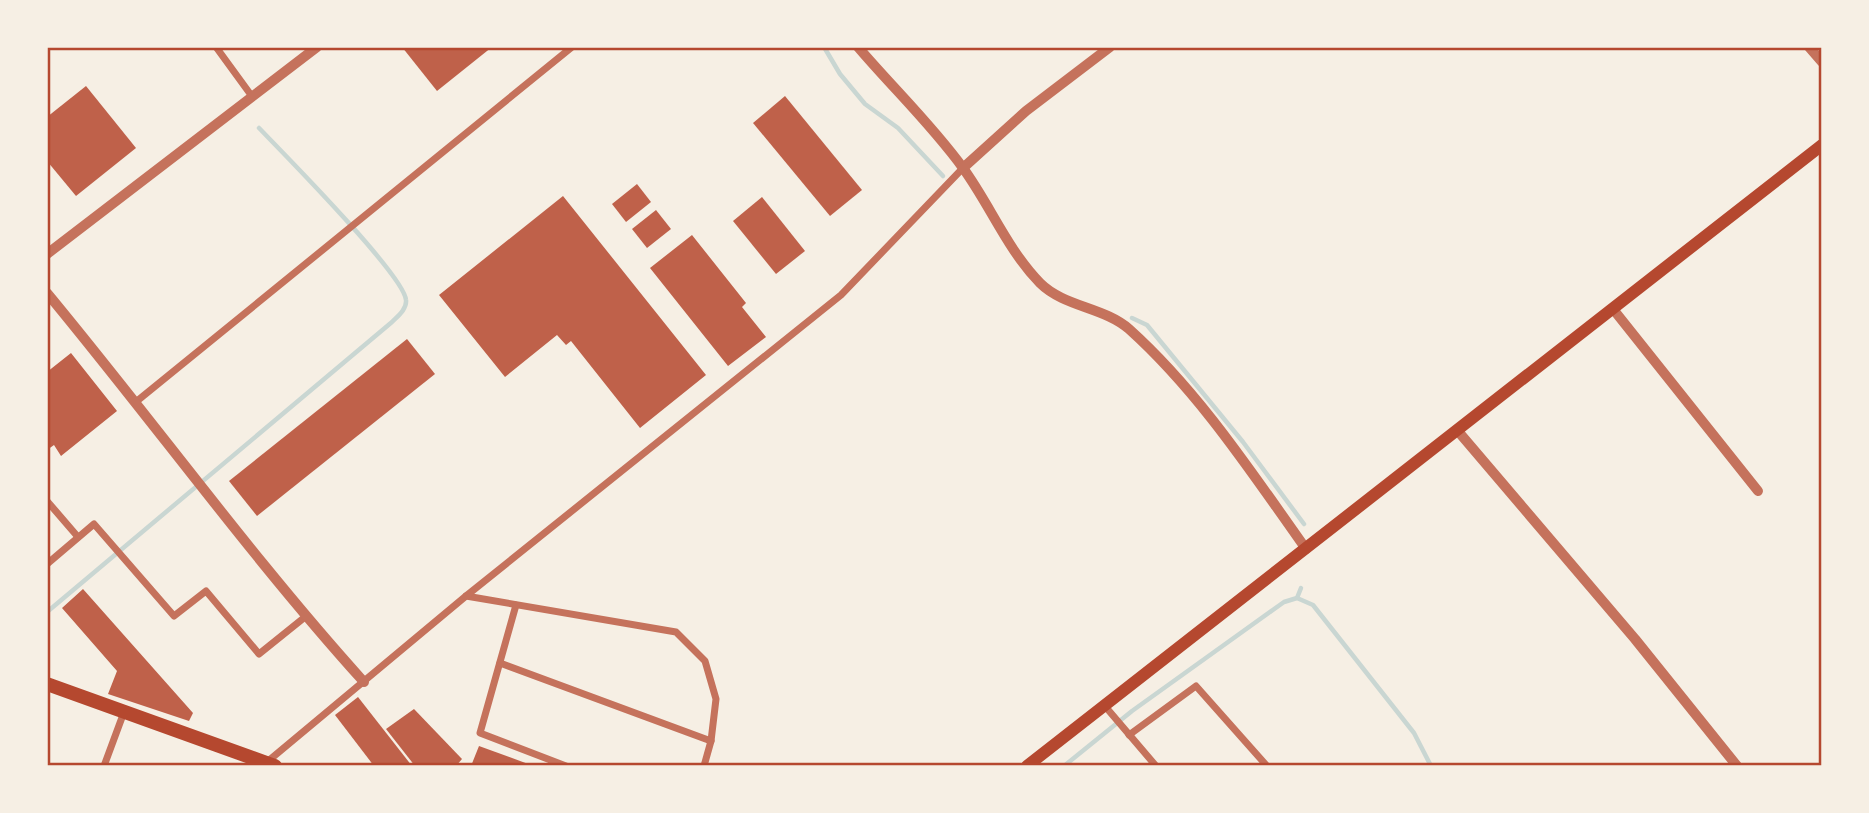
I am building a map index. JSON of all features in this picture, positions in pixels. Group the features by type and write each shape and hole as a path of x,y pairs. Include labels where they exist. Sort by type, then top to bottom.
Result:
{"highway":[{"path":"47,684 268,765"}],"main road":[{"path":"1027,766 1822,145"}],"street":[{"path":"216,47 251,95"},
{"path":"47,254 317,47"},
{"path":"137,401 572,47"},
{"path":"858,47 963,168 1011,248 1030,273 1043,286 1069,302 1126,326 1153,352 1241,458 1306,549"},
{"path":"268,765 466,596 841,295 963,168 1026,111 1110,47"},
{"path":"1809,47 1822,62"},
{"path":"47,293 137,401 305,617 364,682"},
{"path":"1613,309 1758,491"},
{"path":"1457,430 1635,639 1737,766"},
{"path":"47,501 78,537"},
{"path":"47,564 94,524 174,616 206,591 259,654 305,617"},
{"path":"466,596 676,632 705,661 716,699 711,741 704,766"},
{"path":"516,605 481,733 566,766"},
{"path":"500,663 711,741"},
{"path":"1129,735 1196,687 1267,766"},
{"path":"1104,705 1156,766"},
{"path":"104,766 124,711"}],"building":[{"path":"402,47 492,47 437,91"},
{"path":"86,86 136,148 76,196 47,161 47,117"},
{"path":"785,96 862,190 830,216 753,123"},
{"path":"637,184 651,202 626,222 612,204"},
{"path":"563,196 706,375 640,428 571,341 566,345 557,335 505,377 439,295"},
{"path":"762,197 805,251 776,274 733,221"},
{"path":"656,210 671,229 647,248 632,229"},
{"path":"692,235 746,303 742,307 766,337 728,366 650,268"},
{"path":"407,339 435,374 257,516 229,481"},
{"path":"71,353 117,411 61,456 54,445 47,450 47,372"},
{"path":"83,589 193,713 189,721 108,694 117,671 62,608"},
{"path":"358,697 412,766 374,766 335,715"},
{"path":"414,709 462,759 456,766 415,766 386,729"},
{"path":"479,746 531,765 531,766 471,766"}],"waterway":[{"path":"824,47 840,74 865,104 898,128 943,176"},
{"path":"47,612 392,322 405,306 406,300 400,286 365,241 259,128"},
{"path":"1132,318 1147,325 1243,442 1304,524"},
{"path":"1297,598 1301,588"},
{"path":"1064,766 1132,711 1284,602 1297,598 1313,605 1414,733 1431,766"}]}
